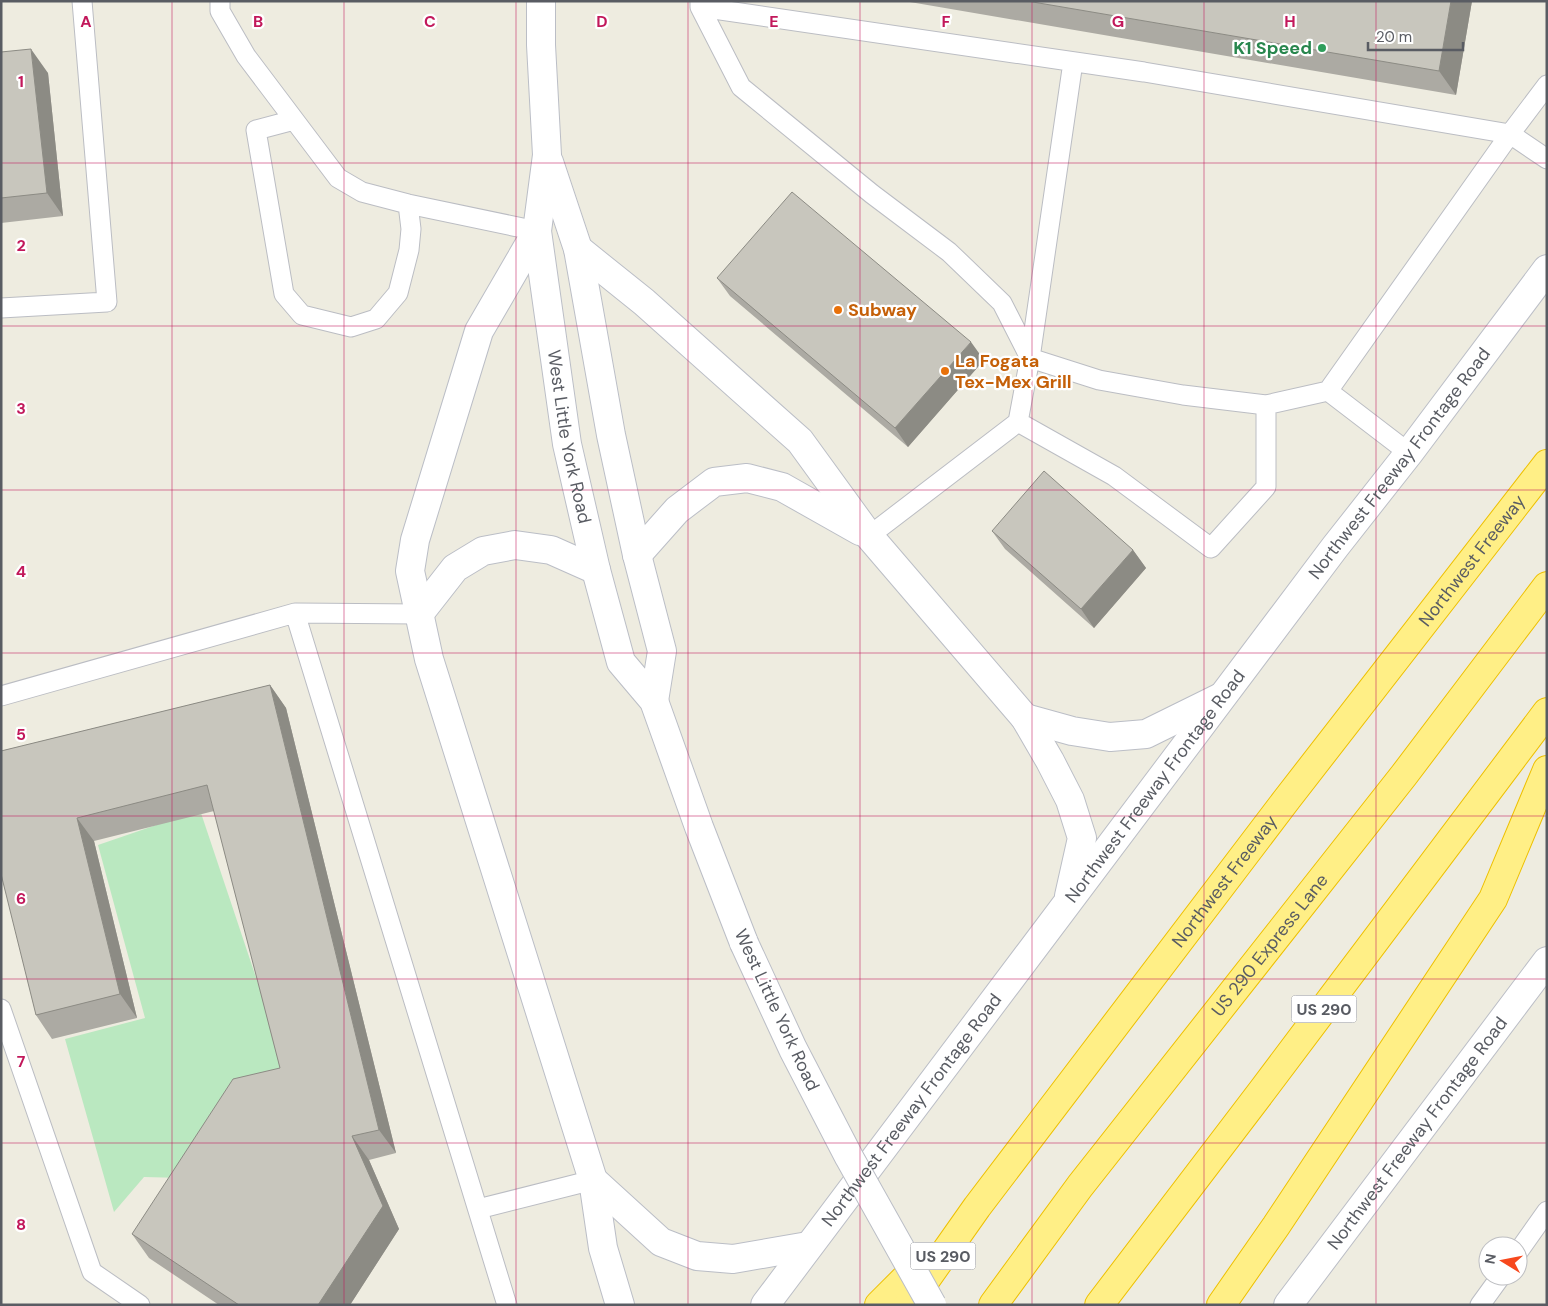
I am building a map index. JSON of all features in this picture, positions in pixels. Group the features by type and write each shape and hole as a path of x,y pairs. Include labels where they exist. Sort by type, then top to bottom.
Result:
{"highway":[{"name":"Northwest Freeway","path":"908,1305 977,1208 1287,799 1547,464"},
{"name":"US 290 Express Lane","path":"993,1305 1080,1186 1404,775 1547,586"},
{"name":"US 290","path":"1099,1305 1547,712"},
{"path":"1221,1305 1493,900 1547,770"},
{"path":"879,1305 977,1208"}],"main road":[{"name":"West Little York Road","path":"540,1 547,155 537,231 567,444 596,570 621,662 654,701 699,827 748,952 793,1049 844,1149 932,1305"},
{"name":"West Little York Road","path":"547,155 578,249 611,435 637,555 662,651 654,701"},
{"path":"537,231 479,331 415,540 410,571 429,659 593,1180 603,1248 620,1305"},
{"path":"578,249 644,302 800,442 869,536 1025,718 1050,760 1070,800 1082,838 1067,904"},
{"name":"Northwest Freeway Frontage Road","path":"765,1305 1547,269"},
{"path":"637,555 677,510 714,482 746,478 782,487 869,536"},
{"path":"419,614 455,568 482,551 515,546 551,550 596,570"},
{"path":"1025,718 1072,731 1110,737 1146,734 1223,697"},
{"name":"Northwest Freeway Frontage Road","path":"1298,1298 1547,961"},
{"path":"593,1180 661,1242 697,1256 733,1259 808,1246"}],"lane":[{"path":"1,308 107,302 82,1"},
{"path":"220,1 220,11 246,56 338,178 362,192 408,204 537,231"},
{"path":"700,4 1144,72 1510,134 1547,159"},
{"path":"700,4 741,87 872,194 949,252 1002,304 1030,358 1099,380 1183,395 1266,405 1328,391 1510,134 1547,85"},
{"path":"869,536 1018,422 1030,358 1073,62"},
{"path":"294,120 256,130 284,294 302,315 351,326 376,320 398,293 409,250 412,229 408,204"},
{"path":"1328,391 1409,453"},
{"path":"1018,422 1114,476 1210,548 1266,488 1266,405"},
{"path":"1,696 295,613 419,614"},
{"path":"295,613 507,1305"},
{"path":"1,1009 92,1272 140,1305"},
{"path":"478,1209 593,1180"},
{"path":"1528,1238 1547,1211"},
{"path":"1480,1305 1494,1286"}],"green space":[{"path":"200,810 298,1103 183,1178 144,1177 114,1212 65,1039 145,1018 98,845"}],"building":[{"path":"1027,1 1451,1 1439,71"},
{"path":"31,49 47,193 1,198 1,52"},
{"path":"792,192 971,342 895,428 717,278"},
{"path":"1044,471 1133,550 1081,609 992,531"},
{"path":"270,685 379,1130 352,1136 383,1206 318,1305 239,1305 132,1234 233,1079 280,1068 207,785 77,818 120,994 36,1015 1,874 1,751"}],"place":[{"name":"K1 Speed","path":"1322,48"},
{"name":"Subway","path":"838,310"},
{"name":"La Fogata Tex-Mex Grill","path":"945,371"}]}
